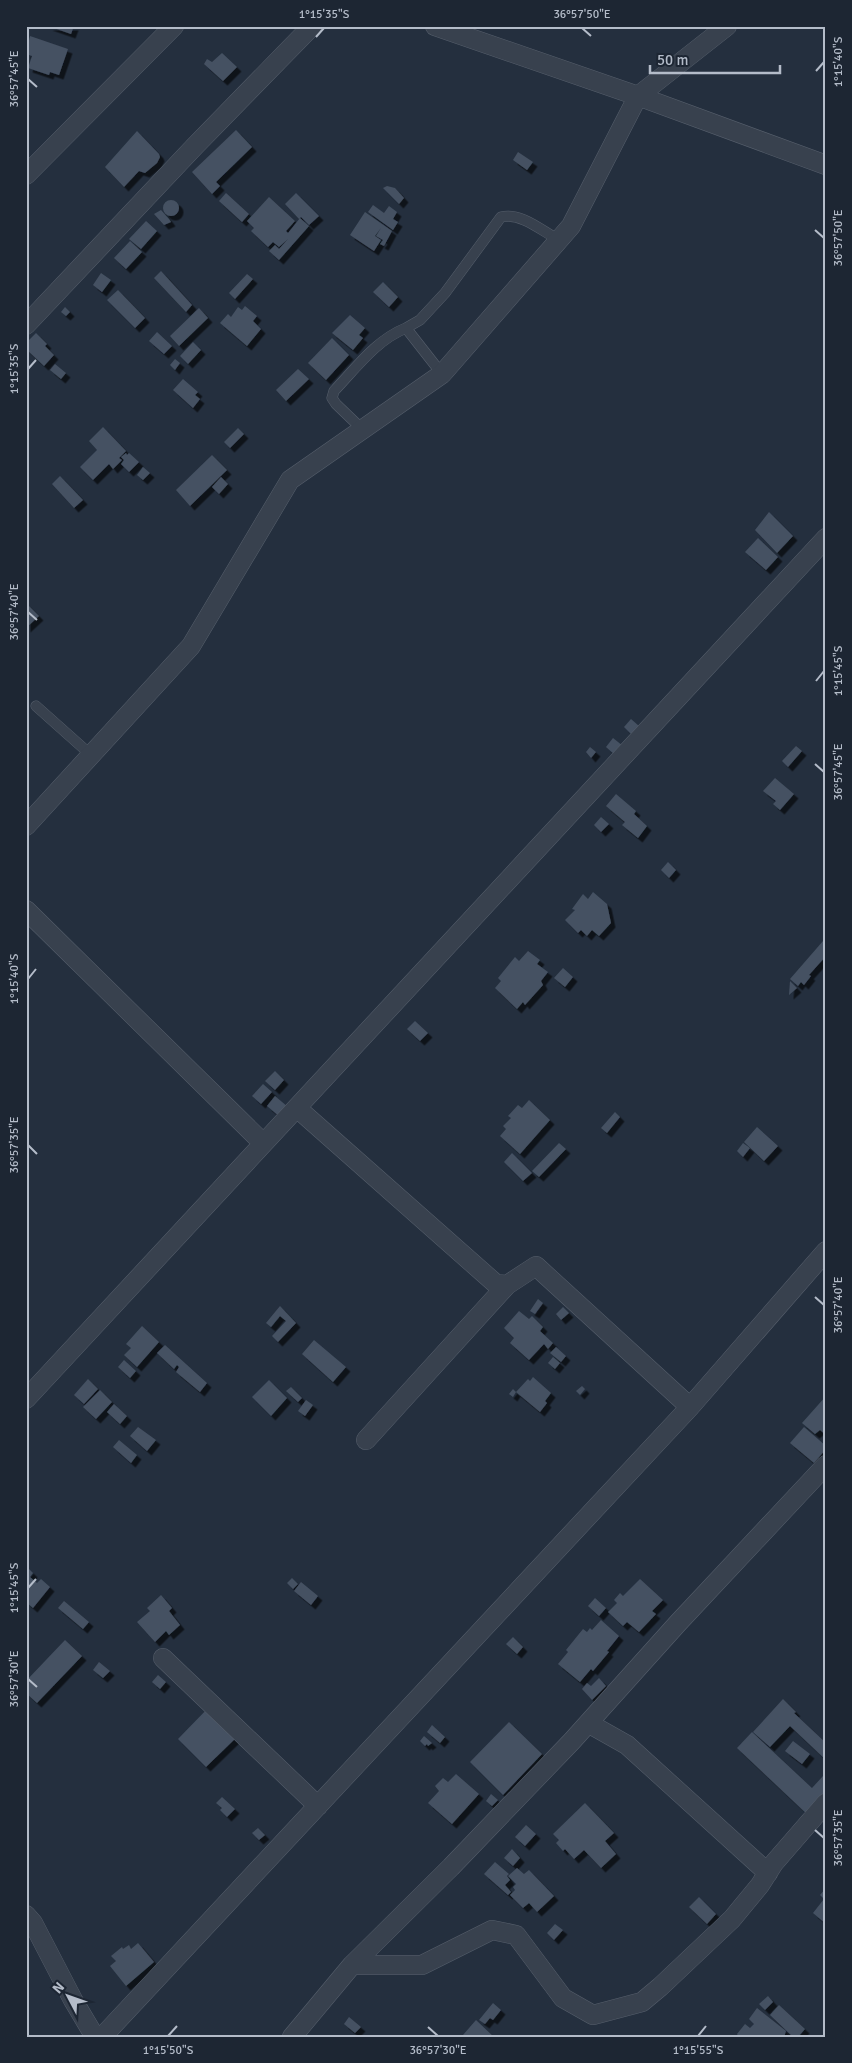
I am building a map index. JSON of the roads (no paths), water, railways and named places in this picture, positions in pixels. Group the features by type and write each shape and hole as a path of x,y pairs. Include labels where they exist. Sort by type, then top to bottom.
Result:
{"street":[{"path":"26,175 174,26"},
{"path":"26,325 194,147 312,26"},
{"path":"435,26 638,96 826,165"},
{"path":"26,826 191,646 290,480 442,374 571,226 638,96 727,26"},
{"path":"26,1399 826,538"},
{"path":"26,910 263,1142"},
{"path":"297,1108 496,1284 507,1285"},
{"path":"102,2037 690,1407 826,1251"},
{"path":"366,1440 507,1285 536,1266 690,1407"},
{"path":"292,2037 352,1965 451,1867 588,1723 678,1623 826,1465"},
{"path":"163,1658 318,1806"},
{"path":"588,1723 627,1745 768,1873"},
{"path":"352,1965 422,1965 492,1930 516,1935 563,1998 593,2015 642,2002 732,1919 826,1803"},
{"path":"26,1915 33,1923 73,2000 95,2037"}],"lane":[{"path":"362,429 336,404 332,398 334,392 378,344 391,334 420,320 439,300 501,217 511,214 559,240"},
{"path":"406,328 442,374"},
{"path":"36,706 91,755"}]}
